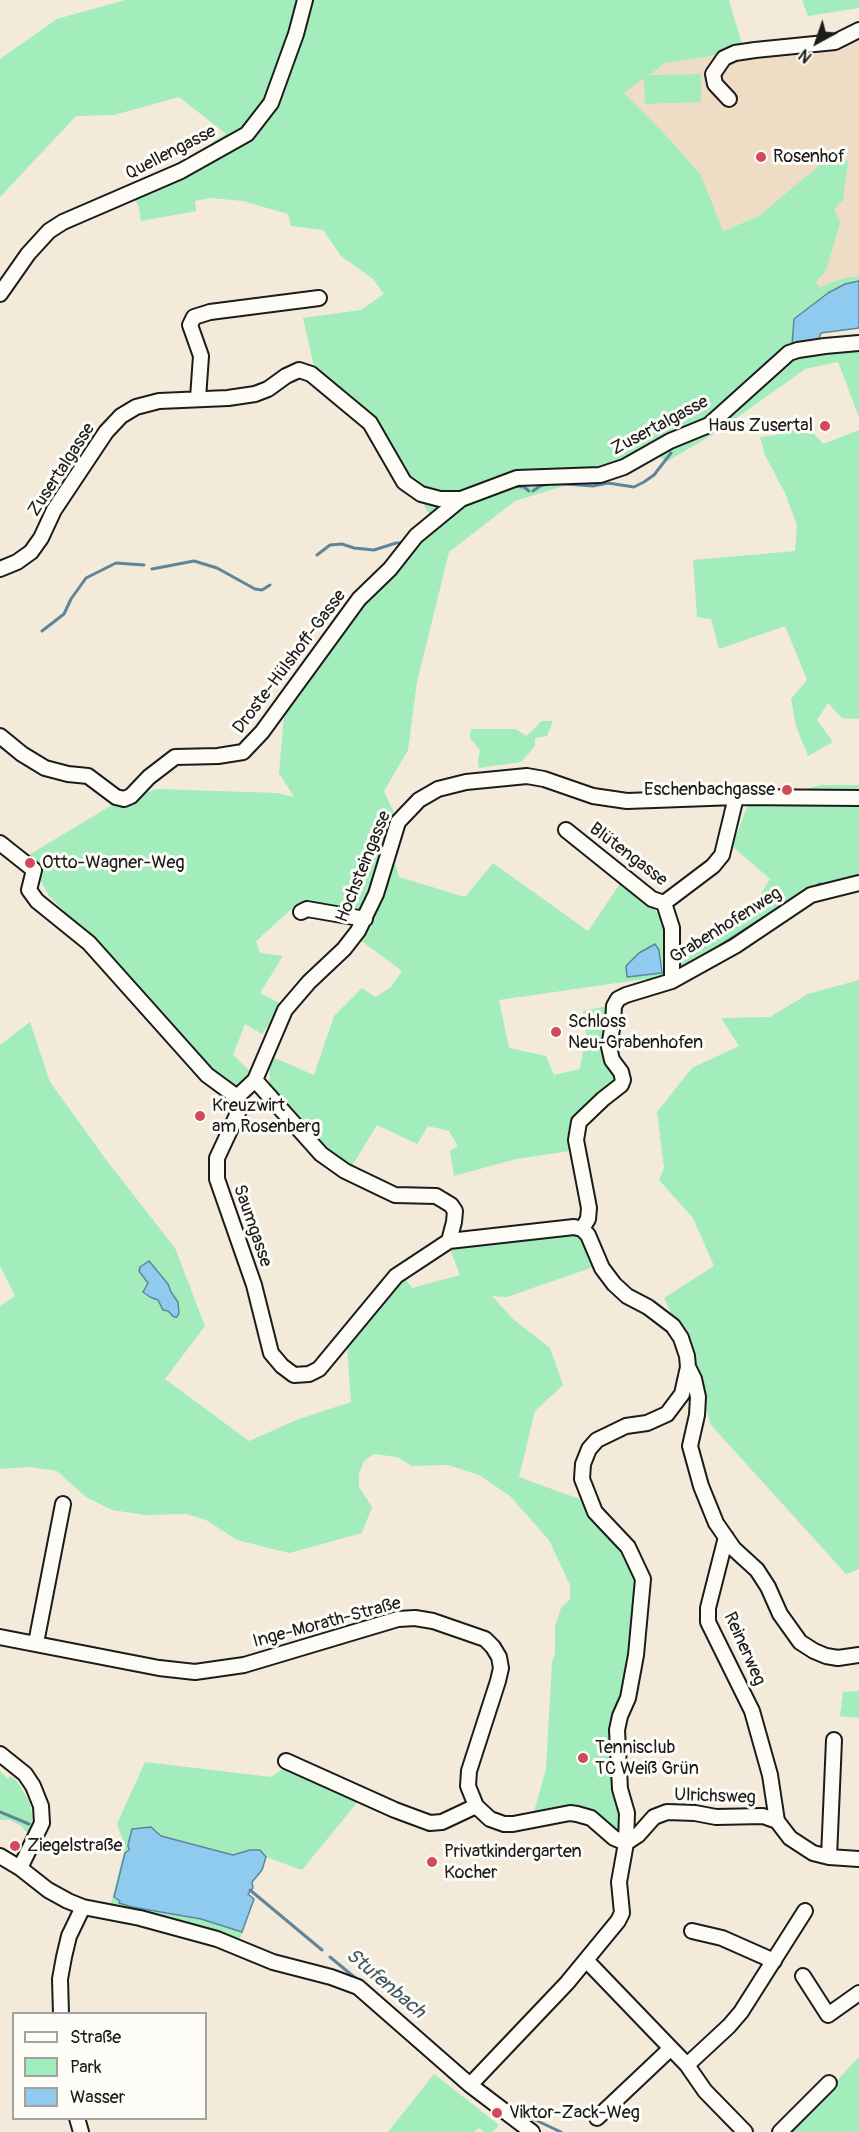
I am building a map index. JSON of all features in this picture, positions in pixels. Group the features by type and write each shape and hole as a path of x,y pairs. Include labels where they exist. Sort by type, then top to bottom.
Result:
{"street":[{"name":"Quellengasse","path":"0,294 28,254 49,231 63,222 181,171 247,134 271,103 296,34 305,0"},
{"path":"729,99 715,84 713,74 724,58 735,53 755,50 835,42 859,30"},
{"path":"198,398 201,356 190,325 194,317 210,312 319,298"},
{"name":"Zusertalgasse","path":"0,569 32,552 63,496 106,432 121,416 136,407 159,401 228,398 255,394 268,389 299,370 311,374 370,423 404,482 421,494 440,499 461,499 517,478 600,475 624,467 670,441 709,424 789,353 825,346 859,343"},
{"name":"Droste-Hülshoff-Gasse","path":"0,736 22,754 45,768 88,776 116,797 124,798 131,796 149,777 175,757 218,756 243,752 262,732 359,598 390,569 416,536 461,499"},
{"name":"Hochsteingasse","path":"237,1097 255,1080 285,1010 309,982 351,941 364,919 376,894 398,822 419,800 438,789 466,782 527,776 544,779 593,796 627,801 736,796 859,798"},
{"path":"664,903 713,866 722,855 736,796"},
{"name":"Blütengasse","path":"566,830 652,899 664,903 672,928 672,981"},
{"path":"0,843 34,870 29,890 37,901 89,943 207,1075 237,1097"},
{"name":"Grabenhofenweg","path":"582,1229 588,1219 589,1208 576,1140 579,1122 621,1085 623,1080 621,1072 612,1060 609,1047 614,1006 618,999 672,981 735,946 811,895 859,882"},
{"path":"301,912 307,909 364,919"},
{"path":"255,1080 321,1154 345,1171 395,1195 436,1196 451,1205 455,1211 449,1241"},
{"name":"Saumgasse","path":"237,1097 238,1113 217,1158 217,1179 254,1285 272,1353 282,1366 294,1375 309,1374 319,1369 396,1276 449,1241 574,1227 582,1229"},
{"path":"470,2085 567,1983 620,1917 622,1908 619,1882 626,1843 627,1813 620,1789 617,1730 628,1698 636,1655 643,1579 628,1546 595,1512 582,1479 583,1464 589,1449 597,1440 626,1426 647,1423 668,1414 682,1394 688,1367 681,1338 673,1326 648,1306 627,1296 614,1284 602,1268 588,1235 582,1229"},
{"path":"688,1367 694,1379 698,1398 697,1415 690,1446 701,1486 716,1523 734,1549 757,1570 768,1587 780,1614 800,1642 814,1652 825,1656 838,1658 859,1655"},
{"path":"36,1643 63,1503"},
{"name":"Reinerweg","path":"726,1537 708,1608 708,1622 752,1711 770,1775"},
{"name":"Inge-Morath-Straße","path":"0,1637 166,1670 195,1672 244,1665 398,1619 415,1618 450,1625 485,1639 494,1647 501,1668 469,1771 468,1786 476,1806"},
{"path":"829,1857 834,1740"},
{"path":"0,1754 25,1774 41,1806 42,1823 20,1868"},
{"path":"286,1761 394,1810 430,1823 442,1822 476,1806 490,1820 504,1824 570,1813 586,1815 614,1838 626,1843"},
{"name":"Ulrichsweg","path":"770,1775 777,1821 790,1838 813,1853 829,1857 859,1859"},
{"name":"Ulrichsweg","path":"626,1843 638,1835 654,1817 672,1811 716,1817 763,1816 777,1821"},
{"path":"0,1856 48,1890 83,1907 140,1918 217,1939 273,1962 331,1977 358,1987 470,2085 532,2132"},
{"path":"61,2012 60,1979 64,1957 76,1919 83,1907"},
{"path":"687,2065 729,2026 805,1911"},
{"path":"692,1930 722,1938 774,1961"},
{"path":"586,1960 687,2065 705,2091 745,2132"},
{"path":"803,1976 828,2015 859,1993"},
{"path":"597,2118 670,2049"},
{"path":"780,2132 829,2083"}],"shaded area":[{"path":"859,30 859,277 848,277 820,289 816,282 826,271 840,221 833,209 829,157 759,216 723,231 701,175 624,93 664,63 744,51 835,42"}],"green space":[{"path":"125,0 305,0 271,103 222,148 212,142 226,134 179,97 114,115 76,116 0,197 0,59 57,19"},
{"path":"309,0 729,0 744,51 665,63 649,75 701,74 701,102 645,104 644,78 624,93 701,175 723,231 759,216 829,157 848,161 843,200 834,209 840,221 839,227 826,271 816,282 820,288 848,277 859,277 859,328 821,333 818,341 859,343 859,417 838,362 805,369 717,432 666,462 653,451 619,469 515,501 449,552 417,682 408,750 384,791 397,819 390,847 399,877 465,897 493,863 588,931 620,884 647,900 644,904 649,907 651,904 657,913 661,910 675,960 749,914 770,879 732,846 748,805 821,785 859,785 859,874 805,896 756,933 658,981 645,979 499,1000 509,1048 546,1056 554,1075 580,1069 586,1034 583,1011 607,1006 609,1018 603,1054 618,1083 578,1119 571,1151 516,1159 454,1176 450,1151 458,1146 449,1131 428,1126 417,1144 377,1125 349,1171 269,1095 270,1056 314,1075 334,1016 362,988 375,997 390,988 402,971 352,934 358,911 296,905 256,941 260,953 283,956 260,993 283,1005 262,1034 245,1024 233,1055 254,1075 239,1088 213,1076 111,959 49,896 27,856 117,802 157,789 277,793 294,797 279,773 284,714 347,605 430,516 374,420 316,376 303,318 361,310 384,294 373,279 341,256 323,230 291,226 288,214 243,201 210,198 195,201 196,211 141,221 139,207 132,195 249,136"},
{"path":"802,0 859,0 859,8 808,16"},
{"path":"800,426 808,427 823,444 859,430 859,719 842,718 828,703 817,720 833,742 808,756 796,726 791,699 807,680 785,626 719,649 711,619 697,617 693,560 795,551 797,525 785,493 765,455 760,437 776,435"},
{"path":"542,721 553,721 547,736 535,738 535,746 521,762 479,768 480,750 470,738 471,729 516,729 526,736"},
{"path":"859,980 859,1569 846,1574 711,1425 686,1343 664,1298 714,1266 693,1218 659,1180 664,1168 657,1112 692,1068 739,1046 721,1018 770,1017 808,994"},
{"path":"30,1022 50,1082 107,1161 175,1248 205,1326 165,1379 249,1441 299,1419 351,1402 347,1345 404,1277 412,1288 460,1275 448,1244 579,1233 599,1265 507,1297 492,1296 513,1319 550,1348 563,1385 535,1411 519,1477 604,1508 625,1536 644,1620 620,1716 626,1843 597,1823 533,1815 546,1769 555,1626 561,1608 570,1599 570,1585 549,1540 510,1496 479,1475 448,1465 412,1466 397,1457 374,1454 364,1461 359,1474 359,1487 372,1507 362,1533 289,1553 237,1540 206,1520 187,1514 145,1515 112,1510 86,1497 57,1471 29,1467 0,1469 0,1306 15,1296 0,1266 0,1045","holes":["144,1276 168,1284 178,1302 150,1297 144,1288 148,1283"]},
{"path":"859,1691 859,1718 840,1716 843,1692"},
{"path":"145,1762 271,1777 288,1765 360,1799 302,1870 266,1857 262,1870 246,1892 254,1899 239,1941 189,1924 110,1907 125,1847 117,1824"},
{"path":"0,1771 8,1779 10,1776 17,1781 30,1803 33,1820 28,1834 21,1826 10,1820 0,1820"},
{"path":"859,2057 859,2132 782,2132 830,2088"},
{"path":"434,2074 499,2125 493,2132 484,2132 479,2128 474,2132 388,2132"}],"water":[{"path":"859,281 859,328 821,333 818,341 792,345 794,319 828,293 845,284"},
{"path":"655,944 659,950 662,973 627,977 626,966 639,953"},
{"path":"149,1261 168,1284 178,1302 177,1317 163,1310 158,1300 143,1292 148,1283 139,1271 140,1267"},
{"path":"151,1827 161,1836 233,1855 250,1850 260,1850 266,1857 262,1870 252,1882 253,1888 248,1894 254,1899 242,1932 201,1919 119,1903 120,1901 114,1897 125,1853 129,1850 132,1829"}],"waterway":[{"path":"533,491 540,486 552,483 593,486 608,483 634,487 654,475 671,453"},
{"path":"511,486 524,487 529,491"},
{"path":"317,555 330,545 342,544 374,550 396,543 406,543"},
{"path":"152,569 194,561 217,568 255,589 262,590 270,585"},
{"path":"42,631 64,614 71,599 86,578 116,563 144,565"},
{"path":"811,889 820,884 827,885"},
{"path":"707,954 799,895"},
{"name":"Stufenbach","path":"0,1812 29,1824"},
{"name":"Stufenbach","path":"250,1890 322,1950"},
{"name":"Stufenbach","path":"330,1957 359,1981"},
{"name":"Stufenbach","path":"520,2111 561,2132"}],"place":[{"name":"Rosenhof","path":"761,157"},
{"name":"Haus Zusertal","path":"825,426"},
{"name":"Eschenbachgasse","path":"787,790"},
{"name":"Otto-Wagner-Weg","path":"30,863"},
{"name":"Schloss Neu-Grabenhofen","path":"556,1032"},
{"name":"Kreuzwirt am Rosenberg","path":"200,1116"},
{"name":"Tennisclub TC Weiß Grün","path":"583,1758"},
{"name":"Ziegelstraße","path":"15,1846"},
{"name":"Privatkindergarten Kocher","path":"432,1862"},
{"name":"Viktor-Zack-Weg","path":"497,2113"}]}
